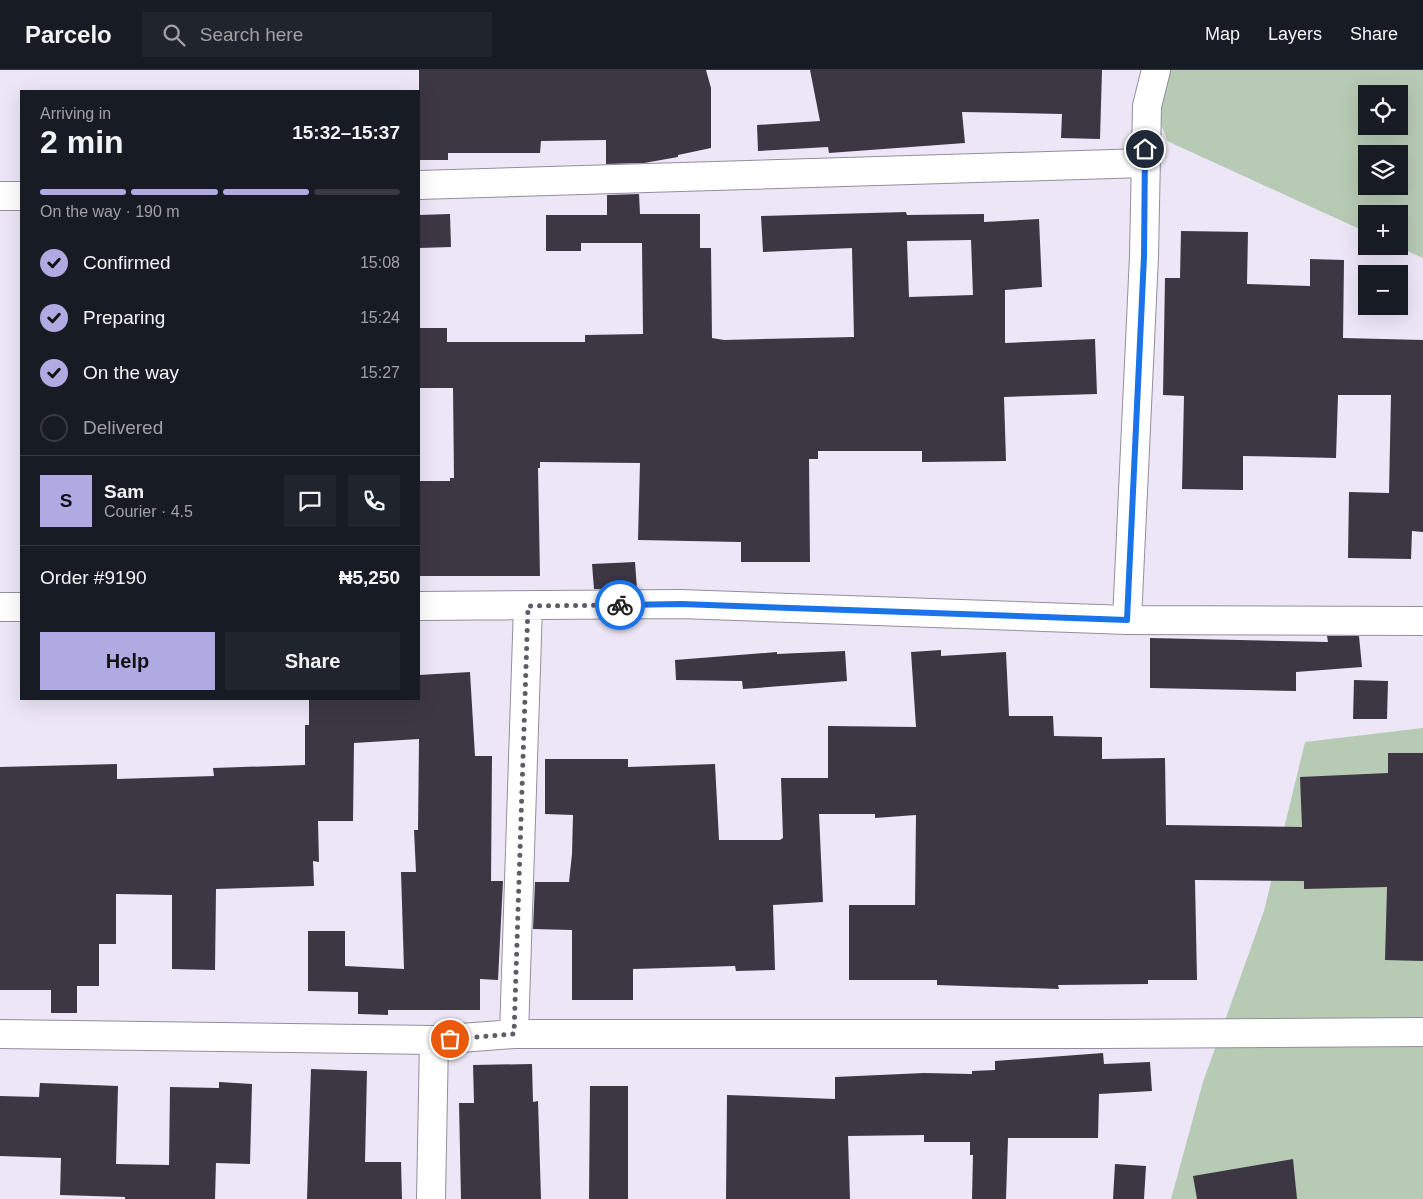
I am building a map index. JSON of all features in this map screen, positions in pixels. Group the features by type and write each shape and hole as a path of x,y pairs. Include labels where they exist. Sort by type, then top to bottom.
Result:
{"street":[{"path":"1127,620 1144,256 1147,106 1156,70"},
{"path":"420,185 1145,163"},
{"path":"0,196 20,196"},
{"path":"420,606 681,604 1127,620 1423,621"},
{"path":"514,1034 528,606"},
{"path":"0,608 20,607"},
{"path":"0,1034 434,1040 514,1034 1423,1032"},
{"path":"431,1199 434,1040"}],"green space":[{"path":"1143,70 1423,70 1423,258 1408,251 1408,205 1358,205 1358,228 1167,141"},
{"path":"1423,728 1423,1199 1171,1199 1203,1082 1264,911 1305,742"}],"building":[{"path":"419,70 706,70 711,88 711,148 678,155 678,157 644,163 606,164 606,140 541,141 540,153 448,153 448,160 420,160"},
{"path":"810,70 1102,70 1100,139 1061,138 1062,114 962,112 965,143 829,153 828,147 758,151 757,125 820,121"},
{"path":"639,194 640,214 700,214 700,248 711,248 712,338 724,340 854,337 852,248 763,252 761,216 906,212 907,215 984,214 984,222 1039,219 1042,287 1005,290 1005,343 1095,339 1097,394 1004,397 1006,461 922,462 922,451 818,451 818,459 809,459 810,562 741,562 741,542 638,540 640,463 540,462 540,468 538,468 540,576 420,576 420,481 450,481 450,478 454,478 453,388 420,388 420,328 447,328 447,342 585,342 585,335 643,334 642,243 581,243 581,251 546,251 546,215 607,215 607,195","holes":["971,240 973,295 909,297 907,241"]},
{"path":"450,214 451,247 420,248 420,215"},
{"path":"1181,231 1248,232 1247,284 1310,286 1310,259 1344,260 1343,338 1423,340 1423,532 1412,531 1411,559 1348,558 1349,492 1389,493 1391,395 1338,395 1336,458 1243,456 1243,490 1182,489 1184,396 1163,395 1165,278 1180,278"},
{"path":"635,562 637,589 594,589 592,564"},
{"path":"1327,636 1359,636 1362,667 1296,672 1296,691 1150,688 1150,638 1328,642"},
{"path":"941,650 941,656 1006,652 1009,716 1053,716 1054,736 1102,737 1102,759 1165,758 1166,825 1302,827 1300,777 1388,773 1388,753 1423,753 1423,961 1385,960 1387,887 1304,889 1304,881 1195,880 1197,980 1148,980 1148,984 1058,985 1059,989 937,985 937,980 849,980 849,905 915,905 916,815 875,818 875,814 819,814 823,902 773,905 775,970 736,971 735,966 633,969 633,1000 572,1000 572,930 533,929 535,882 569,882 572,854 573,815 545,814 545,759 628,759 628,767 715,764 719,840 780,840 783,838 781,778 828,778 828,726 916,727 911,652"},
{"path":"845,651 847,681 743,689 742,681 676,680 675,660 777,652 777,654"},
{"path":"470,672 475,756 492,756 491,881 503,881 498,980 480,979 480,1010 388,1010 388,1015 358,1014 358,992 308,991 308,931 345,931 345,966 404,969 401,872 416,872 414,830 418,830 419,739 354,743 353,821 318,821 319,862 313,861 314,886 216,889 215,970 172,969 172,895 116,894 116,944 99,944 99,986 77,986 77,1013 51,1013 51,990 0,990 0,767 117,764 117,779 214,776 213,768 305,765 305,725 309,725 309,700 420,700 420,675"},
{"path":"1354,680 1388,681 1387,719 1353,719"},
{"path":"1103,1053 1104,1064 1150,1062 1152,1091 1099,1094 1098,1138 1008,1138 1006,1199 972,1199 973,1155 970,1155 970,1142 924,1142 924,1135 848,1136 850,1199 726,1199 727,1095 835,1099 835,1077 924,1073 972,1074 972,1071 995,1070 995,1061"},
{"path":"532,1064 533,1102 538,1101 541,1199 461,1199 459,1103 474,1103 473,1065"},
{"path":"311,1069 367,1071 365,1162 401,1162 402,1199 307,1199"},
{"path":"219,1082 252,1084 250,1164 216,1163 215,1199 125,1199 125,1197 60,1195 61,1158 0,1156 0,1096 39,1097 40,1083 118,1086 116,1164 169,1165 170,1087 219,1088"},
{"path":"590,1086 628,1086 628,1199 589,1199"},
{"path":"1293,1159 1297,1199 1197,1199 1193,1176"},
{"path":"1115,1164 1146,1166 1144,1199 1113,1199"}],"way so far":[{"path":"450,1039 514,1034 528,606 620,605"}],"route":[{"path":"620,605 681,604 1127,620 1144,256 1145,149"}]}
